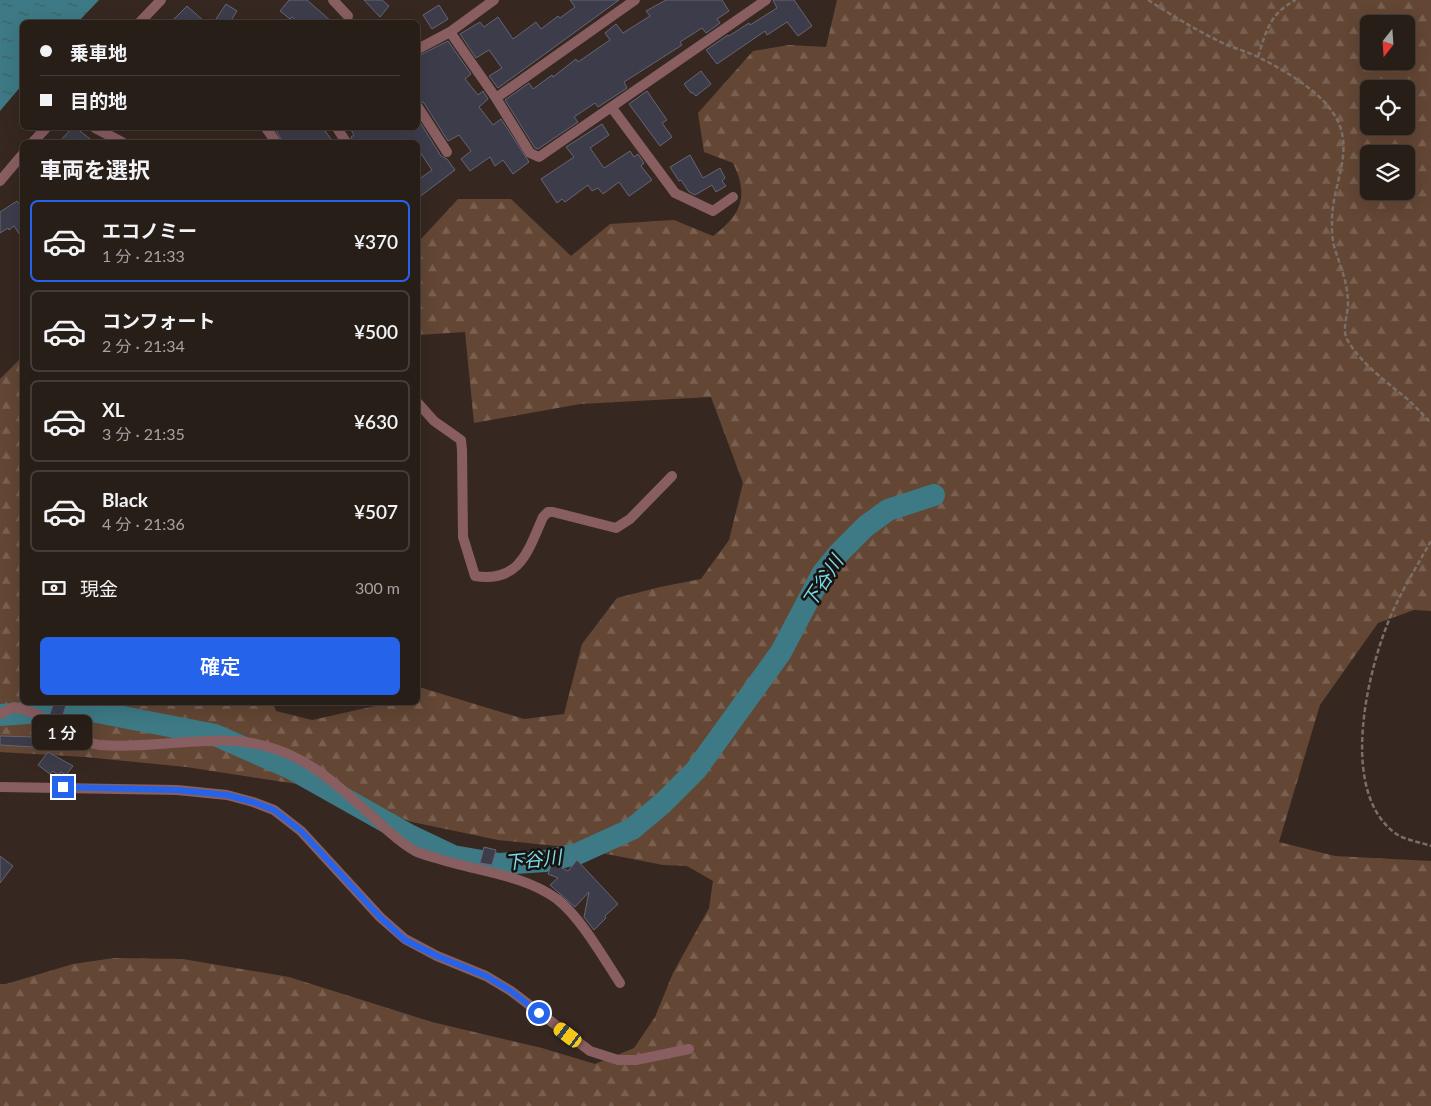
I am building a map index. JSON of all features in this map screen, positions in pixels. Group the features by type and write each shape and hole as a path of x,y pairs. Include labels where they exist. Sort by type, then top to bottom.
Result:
{"street":[{"path":"142,20 160,0"},
{"path":"334,0 348,16"},
{"path":"474,0 481,10"},
{"path":"420,48 450,32 494,0"},
{"path":"496,98 635,0"},
{"path":"450,32 496,98 530,153 539,157 766,0"},
{"path":"612,108 675,193 713,211 733,197"},
{"path":"420,110 447,152"},
{"path":"35,140 44,130"},
{"path":"99,130 118,140"},
{"path":"0,181 20,157"},
{"path":"420,406 434,421 461,440 463,537 475,576 499,575 521,563 543,518 548,512 616,528 630,519 672,476"},
{"path":"0,714 14,707 34,713 76,738 98,745 151,745 231,740 262,745 291,755 314,767 334,782 398,840 416,851 461,866 487,870 530,884 557,899 580,923 620,982"},
{"path":"0,787 177,790 227,795 253,802 274,810 301,831 380,917 405,940 437,956 486,976 511,991 590,1051 603,1057 618,1060 636,1060 689,1049"}],"path":[{"path":"1148,0 1226,44 1258,57 1281,70 1316,94 1331,110 1341,127 1344,148 1332,221 1333,244 1345,277 1348,304 1346,340 1364,363 1402,394 1431,423"},
{"path":"1258,57 1266,30 1276,14 1296,0"},
{"path":"1431,540 1387,625 1369,684 1362,730 1365,778 1371,803 1378,816 1396,834 1431,846"}],"green space":[{"path":"837,0 1431,0 1431,611 1414,610 1378,623 1320,705 1279,842 1335,856 1431,861 1431,1106 0,1106 0,984 6,984 73,964 114,958 183,959 289,977 432,1022 542,1048 595,1064 634,1048 655,1017 673,973 709,908 713,881 687,866 663,865 576,848 498,840 412,822 317,787 186,767 85,757 0,752 0,379 20,359 20,705 274,705 276,711 312,720 378,705 420,705 420,687 524,719 564,714 582,644 617,598 701,579 729,540 743,483 711,397 580,404 474,423 465,332 420,335 421,239 458,199 511,199 571,256 610,224 674,220 713,236 731,220 736,212 740,204 741,185 733,163 704,152 698,113 753,51 789,45 826,47"}],"water":[{"path":"0,0 99,0 80,20 20,20 20,87 0,111"}],"building":[{"path":"289,0 307,0 330,20 296,20 292,17 290,19 280,11"},
{"path":"364,0 382,0 389,6 380,17"},
{"path":"570,0 619,0 498,88 489,76 502,68 489,50 476,58 460,34 480,22 484,27 498,17 513,39 536,22 541,29 558,16 560,18 575,7"},
{"path":"666,0 722,0 729,11 717,19 720,23 706,33 702,28 680,42 682,45 624,82 627,88 598,107 595,103 574,117 578,122 538,149 535,148 505,100 529,83 533,89 552,75 553,77 576,59 578,62 610,40 605,33 616,24 623,33 650,16 646,11"},
{"path":"773,0 794,0 812,26 798,36 787,22 767,35 765,31 717,64 706,50 728,35 749,23 750,25 777,8"},
{"path":"226,4 237,11 231,20 215,20"},
{"path":"439,5 448,19 432,29 423,15"},
{"path":"187,6 203,20 173,20"},
{"path":"448,41 471,74 465,79 478,95 483,91 488,99 479,107 493,125 501,119 529,162 513,174 503,160 495,166 490,157 470,171 461,159 471,151 459,135 448,141 424,103 420,101 420,55"},
{"path":"701,71 711,84 696,96 684,84"},
{"path":"647,91 667,120 662,123 672,137 660,146 629,104"},
{"path":"420,122 441,156 447,159 455,170 420,196 420,179 432,170 420,152 420,140 352,140 351,137 354,135 351,130 420,130"},
{"path":"602,124 609,135 590,148 604,168 630,151 634,157 638,154 644,163 641,166 652,180 629,196 619,182 603,194 598,188 592,191 588,185 565,202 562,199 557,203 541,179 574,157 566,147"},
{"path":"70,130 79,130 91,140 61,140"},
{"path":"275,130 324,130 332,140 282,140"},
{"path":"690,155 703,178 720,168 725,178 722,181 726,186 716,192 712,185 695,195 689,192 670,167"},
{"path":"17,201 20,205 20,235 14,226 0,233 0,212"},
{"path":"53,705 66,705 61,721 50,714"},
{"path":"0,736 34,737 34,747 0,745"},
{"path":"48,752 73,766 66,775 61,772 58,775 53,771 50,774 38,765"},
{"path":"484,847 496,850 492,865 480,863"},
{"path":"0,856 13,866 0,883"},
{"path":"577,860 618,904 594,930 584,917 589,892 575,907 550,885 558,878 548,874 552,863 568,871"}],"waterway":[{"name":"下谷川","path":"0,715 82,709 215,735 290,768 411,836 453,856 499,864 545,861 577,854 632,829 663,803 696,770 781,652 822,574 839,553 866,526 888,510 934,495"}],"route":[{"path":"63,787 177,790 227,795 274,810 301,831 380,917 405,940 437,956 486,976 511,991 539,1013"}]}
